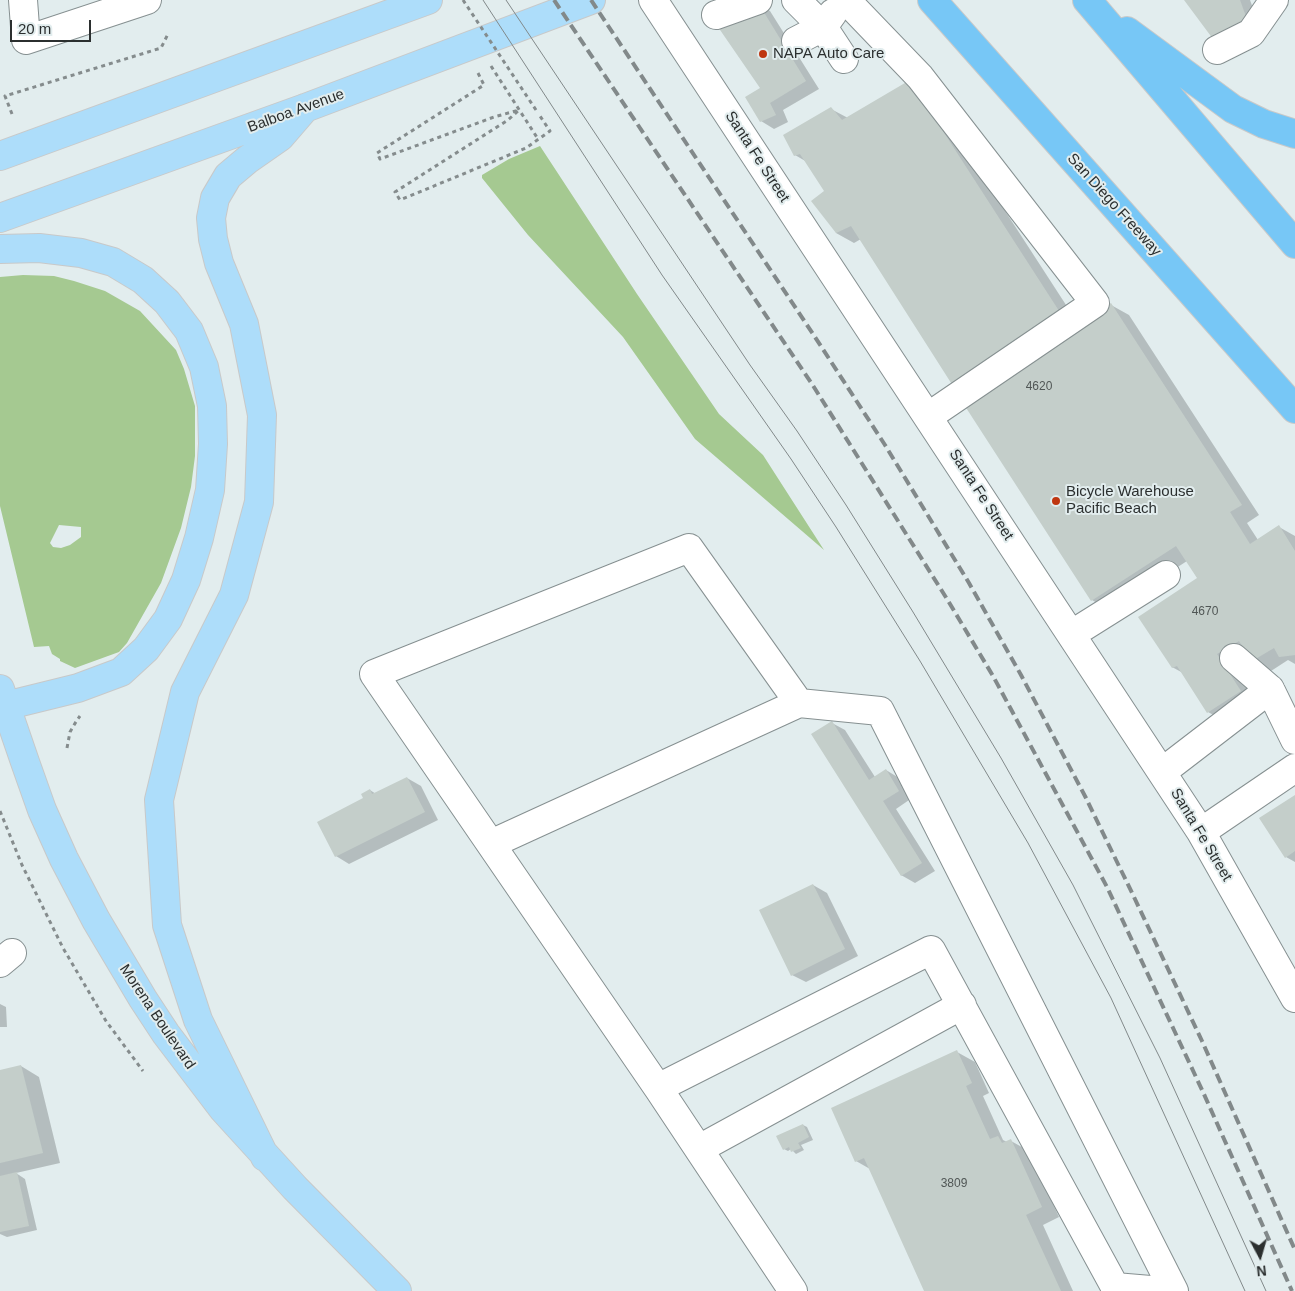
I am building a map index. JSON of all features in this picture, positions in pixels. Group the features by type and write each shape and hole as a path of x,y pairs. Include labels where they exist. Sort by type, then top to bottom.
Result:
{"highway":[{"name":"San Diego Freeway","path":"932,0 1295,409"},
{"path":"1088,2 1233,109 1264,124 1295,134"},
{"path":"1088,2 1295,244"}],"main road":[{"path":"3,154 428,0"},
{"name":"Balboa Avenue","path":"0,218 305,108 590,0"},
{"path":"265,1157 198,1020 167,925 159,800 186,692 234,594 259,502 262,415 244,324 219,263 213,239 211,218 215,198 228,176 280,137 305,108"},
{"path":"0,249 39,248 81,253 112,262 143,280 166,302 189,331 204,367 212,406 213,444 210,490 199,538 186,580 168,619 146,649 121,672 78,688 2,698"},
{"name":"Morena Boulevard","path":"2,698 42,810 61,851 114,951 143,999 223,1109 265,1157 397,1291"}],"street":[{"path":"23,0 26,40 148,0"},
{"name":"Santa Fe Street","path":"654,0 1201,832 1292,984"},
{"path":"716,15 758,0"},
{"path":"796,0 823,27 844,59"},
{"path":"796,42 823,27 845,0 920,77 1095,302 928,416"},
{"path":"1217,50 1251,33 1274,0"},
{"path":"793,1291 658,1088 374,674 688,548 799,703"},
{"path":"1072,634 1166,575"},
{"path":"1234,658 1270,690 1295,740"},
{"path":"1162,772 1270,690"},
{"path":"491,844 799,703 880,711 1174,1291"},
{"path":"1201,832 1295,768"},
{"path":"658,1088 932,950 1115,1289 1162,1291"},
{"path":"698,1149 962,1005"}],"path":[{"path":"463,0 550,131 526,148 400,200 395,192 508,120 519,110"},
{"path":"12,114 6,96 161,48 168,34"},
{"path":"490,65 538,139"},
{"path":"477,70 484,85 377,153 380,159 494,117 519,110"},
{"path":"68,748 70,732 82,714"},
{"path":"0,811 22,865 63,948 106,1021 143,1071"}],"green space":[{"path":"540,146 637,294 719,414 763,455 824,550 695,439 623,337 528,235 482,178 482,175 509,159"},
{"path":"23,275 54,276 105,291 140,311 176,350 195,406 195,456 191,487 181,528 161,583 127,643 119,652 75,668 60,661 60,659 52,654 49,646 34,647 0,506 0,277","holes":["59,525 81,527 81,537 70,545 61,548 53,547 50,543"]}],"building":[{"path":"1184,0 1240,0 1249,25 1213,39"},
{"name":"NAPA Auto Care","path":"757,1 806,81 770,103 776,115 760,122 745,97 760,88 718,27"},
{"path":"910,80 1061,314 953,386 851,226 836,233 811,201 824,191 800,154 794,156 783,135 831,107 842,120"},
{"path":"1111,303 1242,505 1230,512 1250,544 1279,525 1295,551 1295,655 1279,657 1274,648 1252,661 1239,641 1217,654 1241,691 1207,713 1177,666 1172,668 1138,617 1197,578 1176,546 1091,601 961,400"},
{"path":"832,721 869,780 886,769 899,791 883,801 922,863 901,876 811,734"},
{"path":"407,777 425,812 335,857 317,822 363,798 361,794 370,789 372,794"},
{"path":"1295,795 1295,851 1285,858 1259,818"},
{"path":"813,884 845,949 791,976 759,910"},
{"path":"957,1050 972,1083 966,1086 990,1139 998,1136 1002,1143 1011,1139 1042,1207 1026,1215 1061,1291 924,1291 864,1158 855,1162 831,1108"},
{"path":"21,1065 43,1153 0,1163 0,1070"},
{"path":"803,1124 809,1137 798,1143 801,1148 791,1152 789,1147 783,1150 776,1136"},
{"path":"17,1172 29,1226 0,1232 0,1176"}],"tram line":[{"path":"483,0 662,275 791,459 836,527 920,661 1028,843 1111,998 1245,1291"},
{"path":"506,0 846,505 1001,758 1073,885 1160,1058 1266,1291"}],"railway":[{"path":"554,0 812,384 993,676 1107,887 1203,1092 1292,1291"},
{"path":"591,0 885,445 969,583 1021,675 1086,798 1134,897 1202,1041 1295,1250"}],"place":[{"name":"NAPA Auto Care","path":"763,54"},
{"name":"Bicycle Warehouse Pacific Beach","path":"1056,501"}]}
